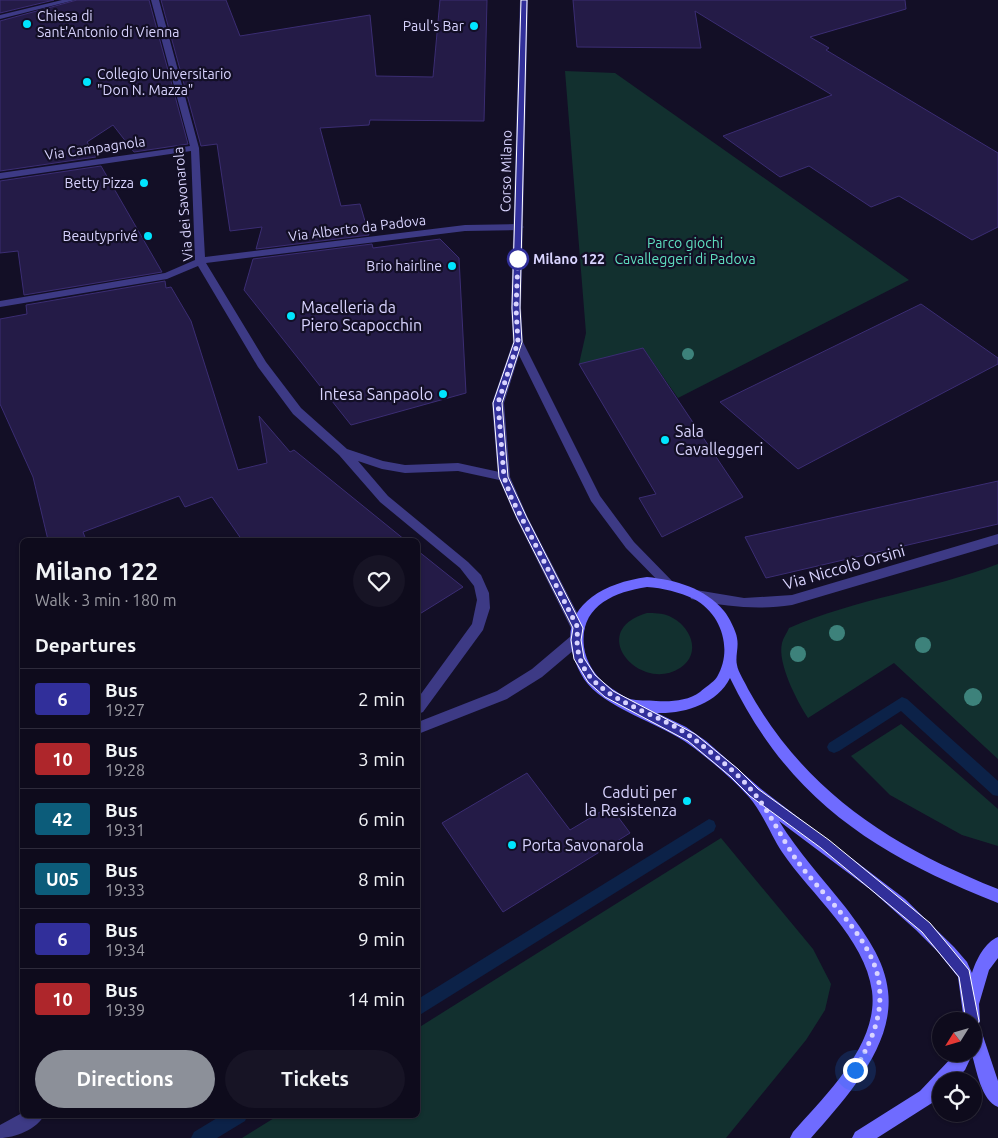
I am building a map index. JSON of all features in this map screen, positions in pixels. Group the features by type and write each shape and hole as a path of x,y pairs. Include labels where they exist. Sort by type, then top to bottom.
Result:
{"main road":[{"path":"971,1012 965,975 926,928 825,844 754,793 734,773 692,738 609,694 591,678 579,659 577,634 590,604 614,588 643,582 670,585 696,595 712,607 724,622 731,638 731,667 744,697 778,746 858,824 886,843 918,860 998,896"},
{"path":"632,705 651,709 671,709 690,705 706,697 719,686 731,667"},
{"path":"754,793 797,861 867,949 878,976 880,1011 868,1046 848,1082 799,1138"},
{"path":"972,1012 975,986 982,966 998,945"},
{"path":"982,1060 988,1080 998,1098"},
{"path":"951,1072 960,1062"},
{"path":"861,1138 932,1091"}],"street":[{"path":"0,17 71,0"},
{"name":"Via dei Savonarola","path":"155,0 194,148 200,262 262,364 297,411 314,430 343,452 384,499 464,564 476,576 482,589 485,602 484,613 478,626 420,705"},
{"name":"Corso Milano","path":"524,0 516,308 518,342 498,403 504,477 518,511 577,634"},
{"name":"Via Campagnola","path":"0,176 194,148"},
{"name":"Via Alberto da Padova","path":"0,304 167,276 200,262 465,228 519,227"},
{"name":"Corso Milano","path":"518,342 595,498 630,545 670,585"},
{"name":"Via dei Savonarola","path":"343,452 382,465 405,469 458,467 504,477"},
{"name":"Via Niccolò Orsini","path":"696,595 739,604 784,601 998,539"},
{"path":"420,727 502,695 537,673 577,634"},
{"path":"0,1135 30,1118"}],"green space":[{"name":"Parco giochi Cavalleggeri di Padova","path":"565,71 615,73 909,280 678,398 643,348 579,364 586,333"},
{"path":"998,564 998,759 894,663 808,718 794,692 782,661 782,643 789,628 840,609 946,581"},
{"path":"647,613 669,616 688,632 692,647 691,655 680,668 665,674 649,673 636,667 625,657 620,645 620,633 629,622"},
{"path":"901,724 998,809 998,846 962,835 890,795 851,756"},
{"path":"721,838 813,949 831,984 825,1010 806,1040 726,1138 242,1138 274,1118 420,1118 420,1027"}],"building":[{"path":"0,0 54,0 0,13"},
{"name":"Collegio Universitario \"Don N. Mazza\"","path":"77,0 149,0 188,144 134,152 113,125 87,142 96,157 0,171 0,21"},
{"path":"161,0 226,0 240,36 370,15 376,76 433,77 440,0 487,0 484,121 370,120 369,125 320,128 341,206 360,204 369,235 256,249 262,227 230,231 217,144 201,146"},
{"path":"573,0 905,0 906,9 810,37 829,48 826,50 998,153 998,227 972,240 899,196 871,207 809,166 780,177 723,136 832,95 695,11 701,48 577,47"},
{"path":"101,166 162,272 24,295 18,251 0,253 0,181"},
{"path":"440,239 459,258 466,393 351,425 244,290 253,259 372,244 373,248"},
{"path":"165,281 166,288 171,287 191,321 238,470 267,463 259,416 290,452 294,450 403,538 241,538 212,497 185,507 179,496 83,532 85,538 48,538 33,477 0,404 0,319 27,314 26,305"},
{"path":"921,304 998,358 998,364 798,469 720,402"},
{"name":"Sala Cavalleggeri","path":"643,348 743,497 662,537 639,498 656,494 579,364"},
{"path":"998,481 998,524 766,578 745,537"},
{"path":"420,553 463,587 420,614"},
{"name":"Porta Savonarola","path":"527,773 570,830 610,806 630,833 503,912 442,823"}],"waterway":[{"path":"834,747 902,703 998,790"},
{"path":"420,1007 709,826"},
{"path":"200,1138 234,1118"}],"bus line":[{"name":"6","path":"524,0 516,308 518,342 498,403 500,440 504,477 511,497 542,554 578,628 576,640 579,659 591,678 609,694 692,738 734,773 754,793 825,844 926,928 965,975 972,1012"}],"place":[{"name":"Chiesa di Sant'Antonio di Vienna","path":"27,24"},
{"name":"Paul's Bar","path":"474,26"},
{"name":"Collegio Universitario \"Don N. Mazza\"","path":"87,82"},
{"name":"Betty Pizza","path":"144,183"},
{"name":"Beautyprivé","path":"148,236"},
{"name":"Milano 122","path":"518,259"},
{"name":"Brio hairline","path":"452,266"},
{"name":"Macelleria da Piero Scapocchin","path":"291,316"},
{"name":"Intesa Sanpaolo","path":"443,394"},
{"name":"Sala Cavalleggeri","path":"665,440"},
{"name":"Caduti per la Resistenza","path":"687,801"},
{"name":"Porta Savonarola","path":"512,845"}],"route":[{"path":"518,259 516,308 518,342 498,403 504,477 511,497 542,554 578,628 576,640 579,659 591,678 609,694 692,738 734,773 754,793 797,861 867,949 878,976 880,1011 868,1046 855,1070"}]}
